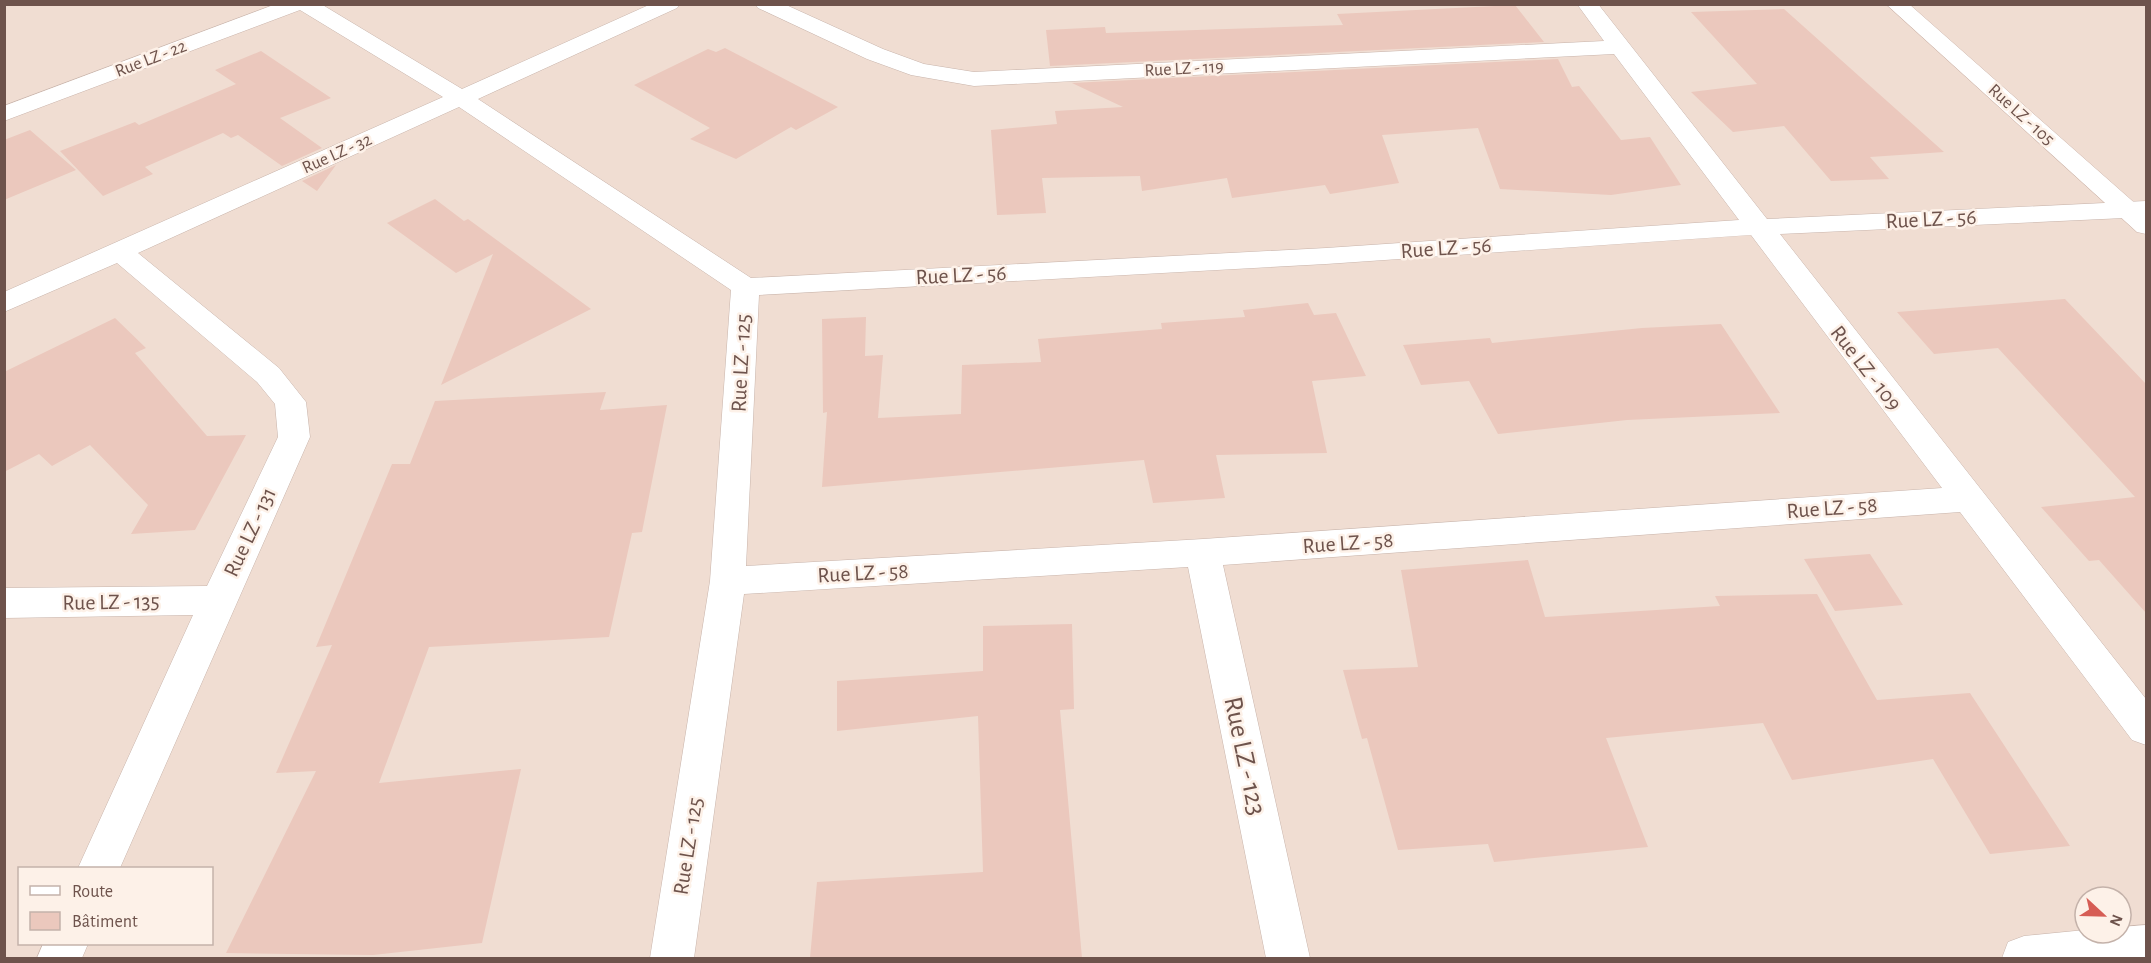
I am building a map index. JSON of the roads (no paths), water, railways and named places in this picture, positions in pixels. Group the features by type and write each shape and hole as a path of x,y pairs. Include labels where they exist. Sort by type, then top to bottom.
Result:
{"street":[{"name":"Rue LZ - 22","path":"4,114 297,4"},
{"name":"Rue LZ - 125","path":"305,4 461,98 745,286 728,581 672,958"},
{"name":"Rue LZ - 32","path":"4,303 670,4"},
{"name":"Rue LZ - 119","path":"765,4 875,54 919,70 974,79 1617,46"},
{"name":"Rue LZ - 109","path":"1587,4 1617,46 2146,728"},
{"name":"Rue LZ - 105","path":"1896,4 2140,215"},
{"name":"Rue LZ - 56","path":"745,286 1326,256 1757,227 2140,215"},
{"name":"Rue LZ - 131","path":"99,867 218,600 294,438 290,402 268,375 119,251"},
{"name":"Rue LZ - 58","path":"728,581 1203,553 1967,499"},
{"name":"Rue LZ - 123","path":"1203,553 1287,958"},
{"name":"Rue LZ - 135","path":"4,603 218,600"},
{"path":"2024,958 2146,947"}]}
